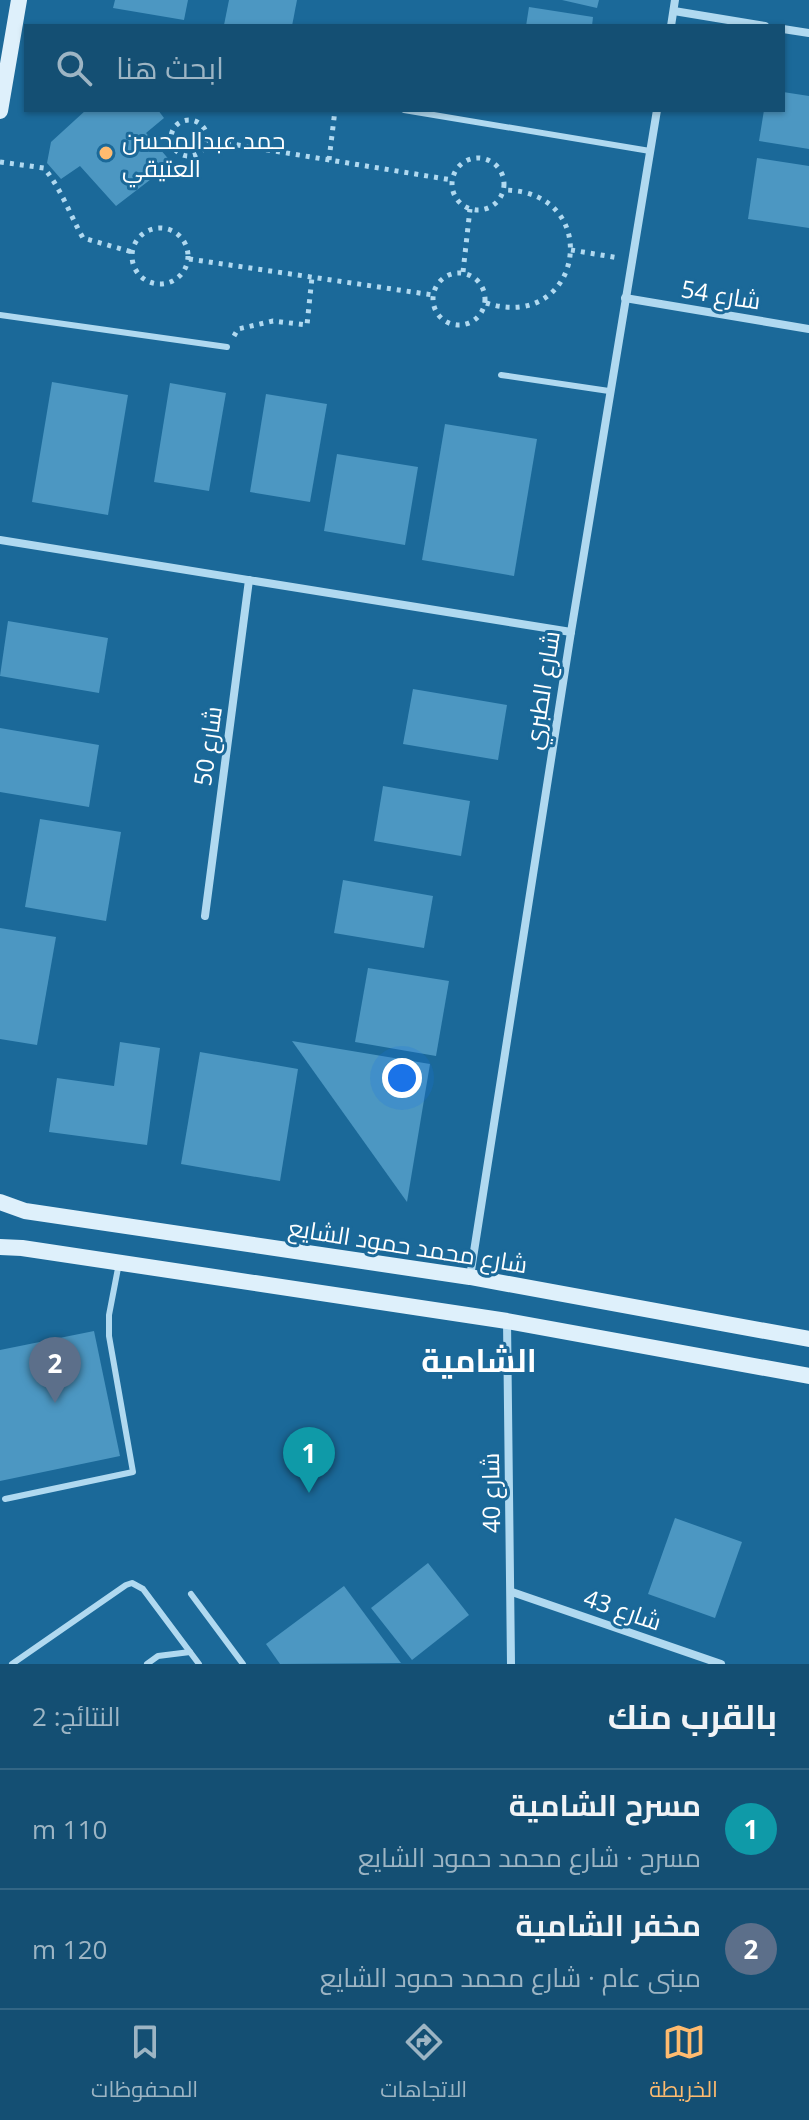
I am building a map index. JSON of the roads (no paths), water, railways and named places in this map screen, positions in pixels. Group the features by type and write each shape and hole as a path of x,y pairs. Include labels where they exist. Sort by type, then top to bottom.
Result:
{"main road":[{"path":"0,111 19,46 19,0"},
{"name":"شارع محمد حمود الشايع","path":"0,1202 25,1211 470,1277 809,1339"},
{"path":"0,1247 507,1321 809,1376"}],"street":[{"path":"671,24 675,0"},
{"path":"674,11 753,24"},
{"path":"785,29 809,33"},
{"name":"شارع الطبري","path":"470,1277 609,391 657,112"},
{"name":"شارع 54","path":"625,298 809,329"},
{"path":"0,540 571,632"},
{"name":"شارع 50","path":"205,916 249,580"},
{"name":"شارع 40","path":"507,1321 511,1664"},
{"name":"شارع 43","path":"512,1592 721,1664"}],"lane":[{"path":"416,112 650,151"},
{"path":"0,315 227,347"},
{"path":"501,375 609,391"},
{"path":"5,1499 133,1472 109,1336 109,1315 119,1263"},
{"path":"12,1664 132,1583 143,1589 199,1664"},
{"path":"191,1594 243,1664"},
{"path":"147,1664 158,1656 190,1652"}],"place":[{"name":"حمد عبدالمحسن العتيقي","path":"106,153"},
{"name":"مخفر الشامية","path":"55,1403"},
{"name":"مسرح الشامية","path":"309,1493"}],"district":[{"name":"الشامية","path":"479,1359"}]}
